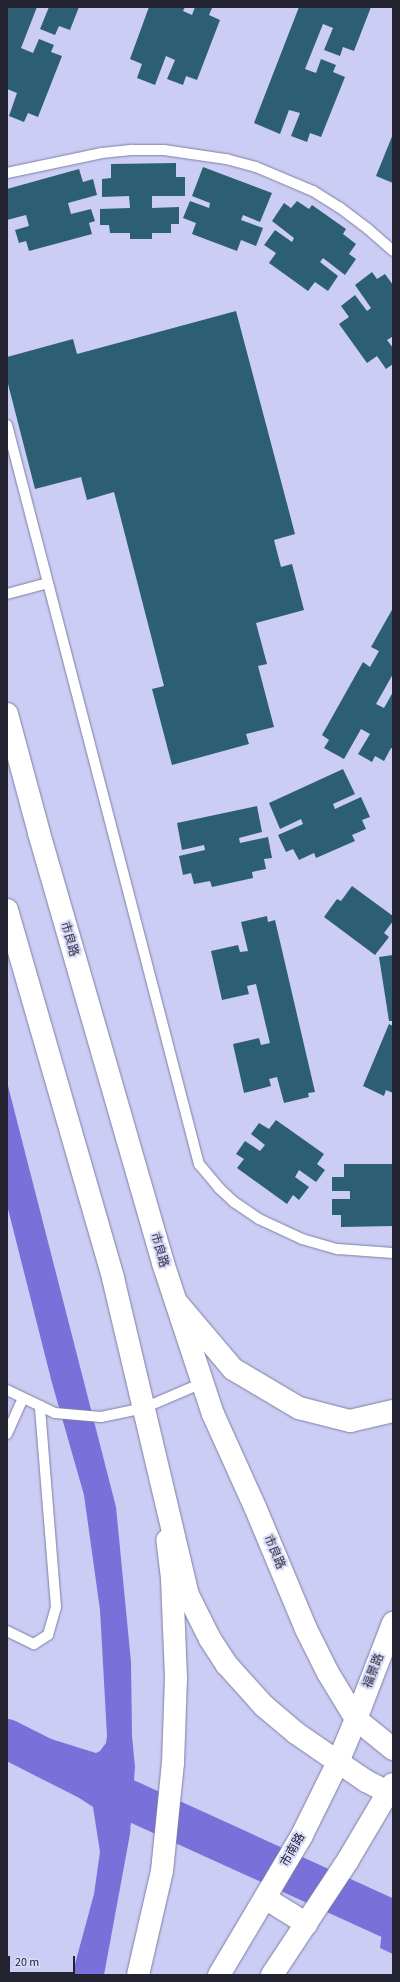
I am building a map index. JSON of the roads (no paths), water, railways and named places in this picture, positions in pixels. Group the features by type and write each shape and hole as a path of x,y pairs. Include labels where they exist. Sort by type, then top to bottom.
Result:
{"main road":[{"name":"市良路","path":"7,714 39,832 174,1298 213,1414 255,1507 306,1628 328,1673 356,1719 393,1749"},
{"path":"7,910 113,1278 158,1461 188,1595 210,1639 226,1665 264,1706 296,1733 366,1781 392,1790 272,1975"},
{"path":"174,1298 197,1329 233,1369 299,1408 350,1421 393,1411"},
{"path":"138,1975 162,1871 173,1763 176,1678 172,1578 158,1461"},
{"name":"福景路","path":"356,1719 393,1622"},
{"name":"市南路","path":"219,1975 302,1835 338,1762 356,1719"},
{"path":"262,1904 302,1930"}],"lane":[{"path":"7,173 102,153 133,150 164,150 226,159 263,170 313,191 339,207 368,229 393,251"},
{"path":"7,425 199,1164 219,1188 234,1202 259,1219 302,1239 338,1250 393,1253"},
{"path":"7,594 48,583"},
{"path":"7,1390 54,1413 101,1417 144,1408 202,1383"},
{"path":"7,1434 23,1398"},
{"path":"7,1631 34,1644 48,1635 56,1607 40,1406"}],"waterway":[{"path":"7,1739 116,1794 393,1920"}]}
